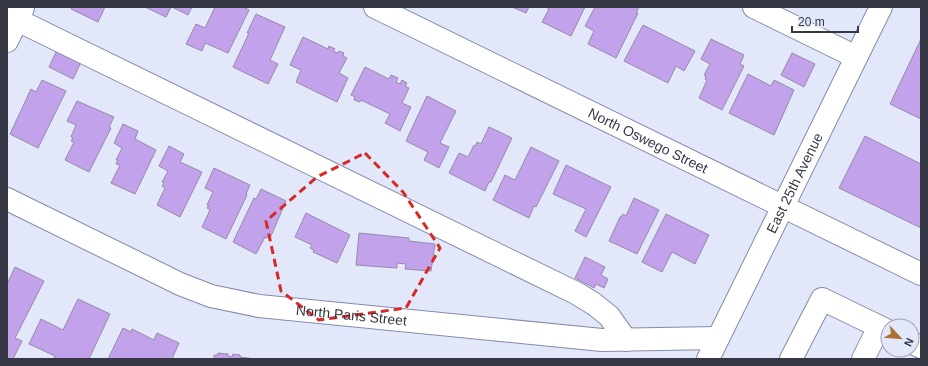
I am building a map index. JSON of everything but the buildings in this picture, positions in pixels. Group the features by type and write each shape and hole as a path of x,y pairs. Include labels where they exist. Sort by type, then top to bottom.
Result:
{"street":[{"name":"North Oswego Street","path":"375,7 921,274"},
{"path":"754,7 856,57"},
{"name":"East 25th Avenue","path":"708,359 881,7"},
{"path":"7,41 16,14 576,293 594,304 609,316 626,340"},
{"name":"North Paris Street","path":"7,199 180,284 226,300 283,308 602,340 718,338"},
{"path":"791,359 822,299 880,327"},
{"path":"863,359 880,335"}],"highlighted area":[{"path":"365,153 403,192 440,248 406,308 319,320 281,291 266,221 317,177"}]}
